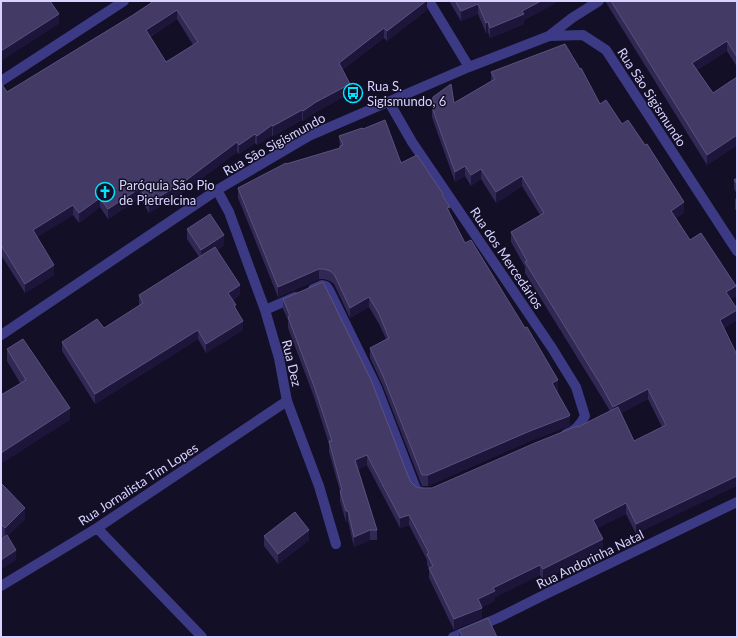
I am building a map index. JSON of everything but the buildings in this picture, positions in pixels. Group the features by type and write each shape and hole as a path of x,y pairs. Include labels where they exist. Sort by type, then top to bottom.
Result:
{"street":[{"path":"1,81 124,1"},
{"path":"429,1 468,67"},
{"path":"549,36 572,18 599,1"},
{"name":"Rua São Sigismundo","path":"1,335 217,190 309,136 468,67 549,36 583,35 606,50 737,251"},
{"name":"Rua dos Mercedários","path":"389,102 412,142 552,348 576,387 585,416 581,424 572,432 559,437"},
{"name":"Rua Dez","path":"217,190 228,212 266,310 279,358 287,401 319,486 336,544"},
{"path":"266,310 322,285 328,287 377,388 416,489 422,493 436,489"},
{"name":"Rua Jornalista Tim Lopes","path":"1,586 97,528 287,401"},
{"name":"Rua Andorinha Natal","path":"453,637 498,618 737,502"},
{"path":"97,528 202,637"}],"place":[{"name":"Rua S. Sigismundo, 6","path":"353,93"},
{"name":"Paróquia São Pio de Pietrelcina","path":"105,192"}]}
